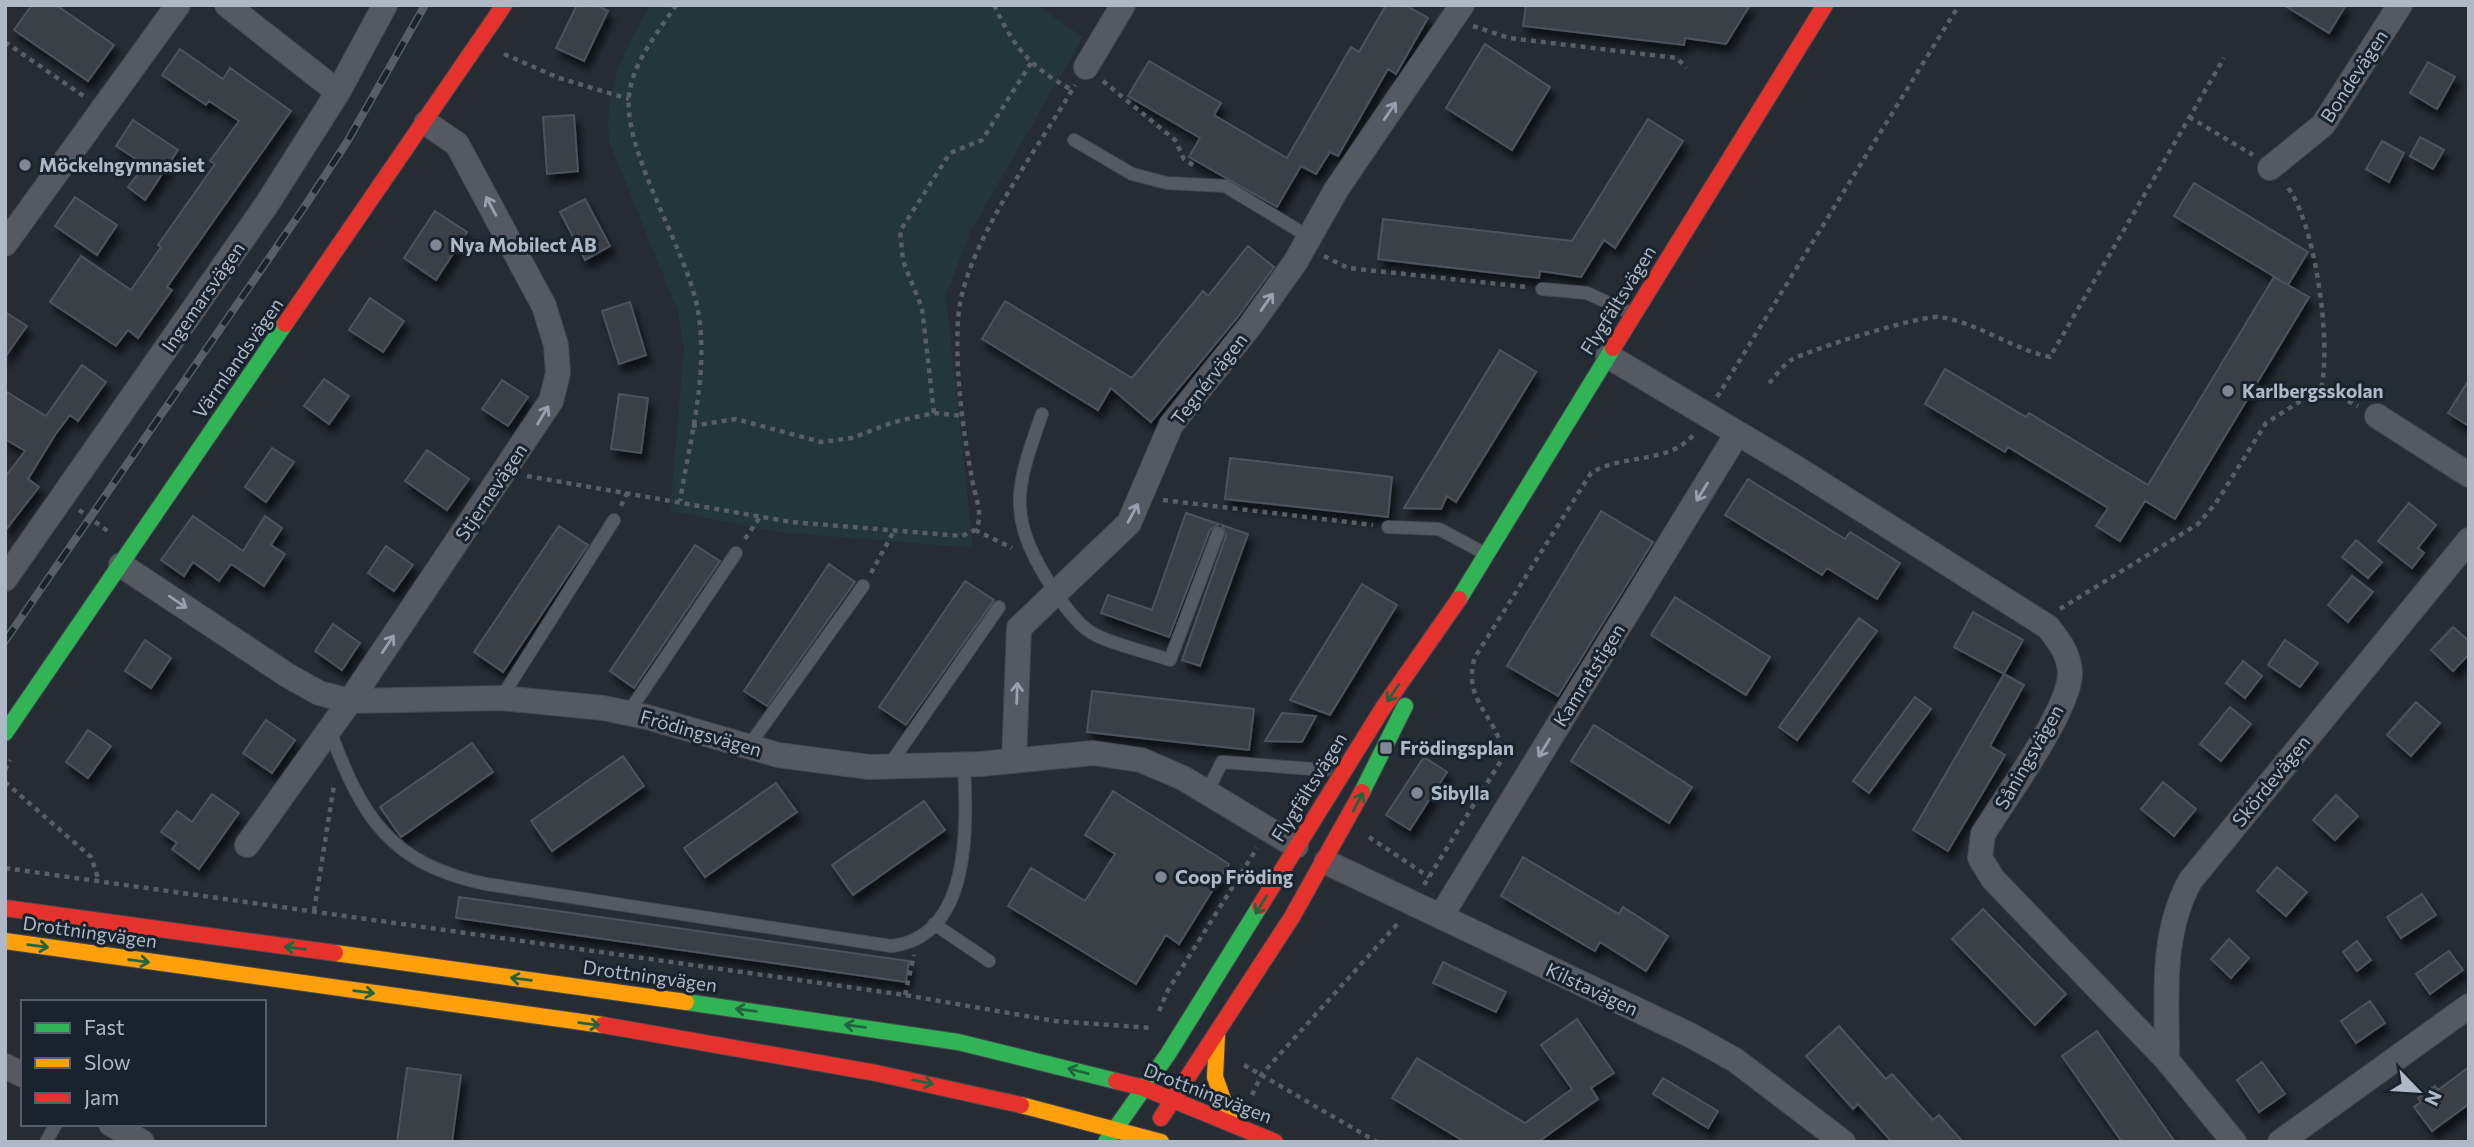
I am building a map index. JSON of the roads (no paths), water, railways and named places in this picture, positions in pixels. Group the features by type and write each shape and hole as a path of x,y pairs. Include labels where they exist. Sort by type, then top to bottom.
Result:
{"street":[{"path":"5,244 178,5"},
{"path":"227,5 338,92"},
{"name":"Ingemarsvägen","path":"5,579 261,212 338,92 385,5"},
{"name":"Värmlandsvägen","path":"5,733 426,123 504,5"},
{"path":"1086,67 1124,5"},
{"name":"Flygfältsvägen","path":"1111,1135 1144,1088 1383,708 1447,618 1825,5"},
{"name":"Bondevägen","path":"2270,168 2323,125 2400,5"},
{"name":"Tegnérvägen","path":"1014,761 1019,628 1129,523 1171,425 1250,326 1311,238 1336,190 1457,12"},
{"name":"Stjernevägen","path":"247,845 350,701 505,472 551,401 558,373 556,345 544,306 457,144 426,123"},
{"name":"Såningsvägen","path":"1608,356 1737,433 2043,624 2065,650 2070,675 2063,700 2040,743 1983,834 1980,858 1993,879 2167,1060 2234,1142"},
{"path":"2377,416 2469,475"},
{"name":"Kamratstigen","path":"1441,916 1737,433"},
{"name":"Skördevägen","path":"2167,1060 2167,969 2171,932 2179,901 2190,881 2469,540"},
{"name":"Frödingsvägen","path":"127,556 287,675 319,693 350,701 501,698 628,713 748,747 828,763 888,767 964,765 1093,753 1141,760 1207,792 1296,846"},
{"name":"Flygfältsvägen","path":"1151,1140 1174,1099 1326,862 1386,748 1447,618"},
{"path":"1296,846 1326,862"},
{"name":"Kilstavägen","path":"1326,862 1735,1060 1843,1142"},
{"name":"Drottningvägen","path":"5,908 902,1033 1012,1054 1144,1088 1276,1142"},
{"name":"Drottningvägen","path":"5,941 625,1029 895,1076 1023,1104 1111,1135 1151,1140"},
{"path":"2280,1142 2469,1006"},
{"path":"1217,1034 1215,1077 1231,1122"},
{"path":"5,1066 21,1074"},
{"path":"1023,1104 1052,1130"},
{"path":"114,1126 142,1142"}],"lane":[{"path":"1074,140 1132,174 1167,183 1225,186 1311,238"},
{"path":"1542,289 1587,293 1633,315"},
{"path":"1042,414 1019,487 1021,527 1033,557 1055,593 1089,632 1170,660 1218,533"},
{"path":"501,698 614,520"},
{"path":"1388,527 1439,529 1486,554"},
{"path":"628,713 736,553"},
{"path":"748,747 863,586"},
{"path":"888,767 999,607"},
{"path":"329,727 357,794 380,828 408,855 439,872 486,884 880,946 912,942 934,924 951,895 963,861 967,814 964,765"},
{"path":"1207,792 1222,762 1326,770"},
{"path":"934,924 989,961"},
{"path":"46,1142 55,1126"}],"railway":[{"path":"5,641 305,206 347,142 425,5"}],"place":[{"name":"Möckelngymnasiet","path":"25,165"},
{"name":"Nya Mobilect AB","path":"436,245"},
{"name":"Karlbergsskolan","path":"2228,391"},
{"name":"Frödingsplan","path":"1386,748"},
{"name":"Sibylla","path":"1417,793"},
{"name":"Coop Fröding","path":"1161,877"}]}
